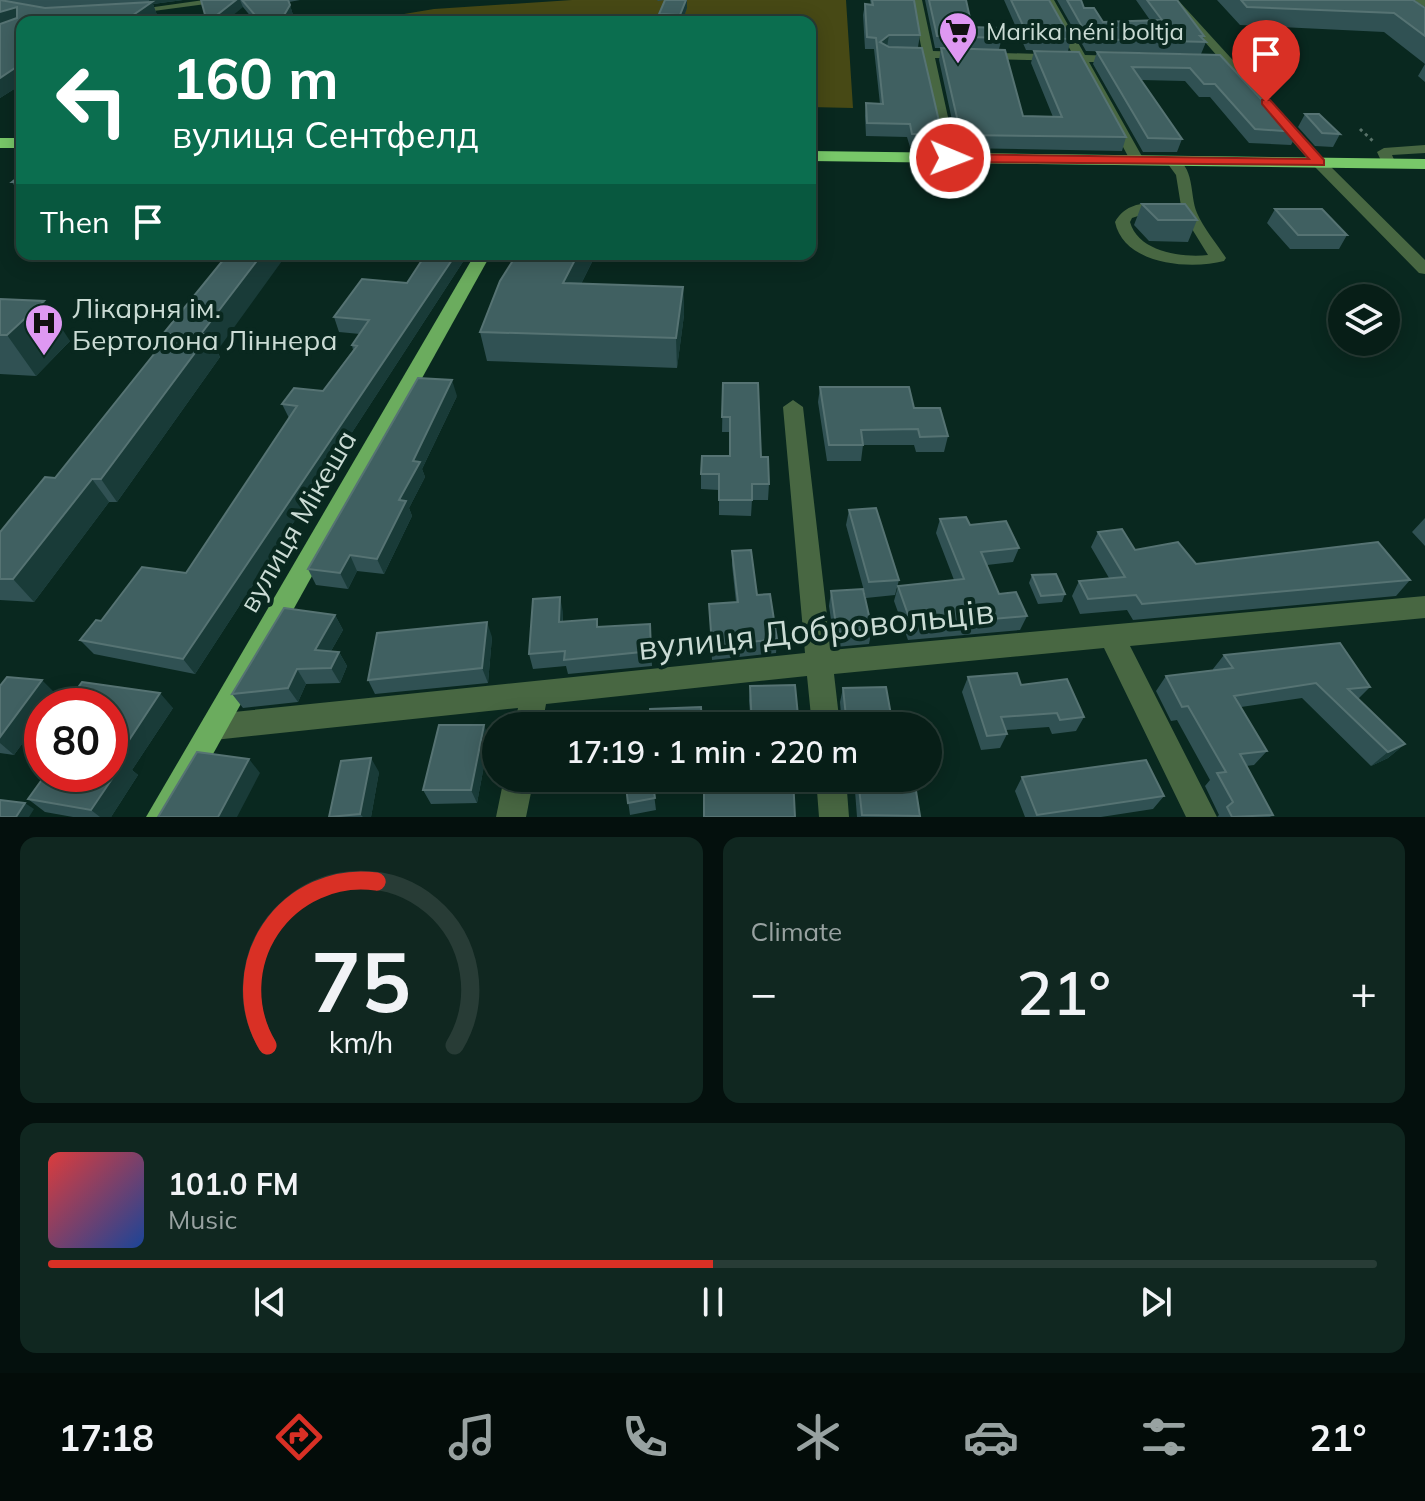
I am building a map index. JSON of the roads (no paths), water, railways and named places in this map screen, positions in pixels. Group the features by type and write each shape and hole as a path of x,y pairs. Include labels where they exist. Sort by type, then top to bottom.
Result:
{"highway":[{"path":"816,156 1425,164"}],"main road":[{"name":"вулиця Мікеша","path":"161,817 480,260"}],"street":[{"path":"113,12 231,0"},
{"path":"917,0 950,158"},
{"path":"1049,0 1137,160"},
{"path":"1173,0 1319,163 1425,269"},
{"path":"1419,0 1425,4"},
{"path":"887,53 1142,60"},
{"path":"1215,61 1230,61"},
{"path":"1389,164 1384,152 1425,149"},
{"path":"1172,160 1183,175 1189,212 1218,258 1184,261 1165,257 1132,242 1121,224 1123,217 1142,207 1189,212"},
{"path":"793,407 825,712"},
{"name":"вулиця Добровольців","path":"214,727 820,663 1425,607"},
{"path":"1111,635 1202,817"},
{"path":"531,712 534,694"},
{"path":"511,817 516,792"},
{"path":"832,792 834,817"}],"place":[{"name":"Marika néni boltja","path":"958,65"},
{"name":"Лікарня ім. Бертолона Ліннера","path":"44,357"}]}
